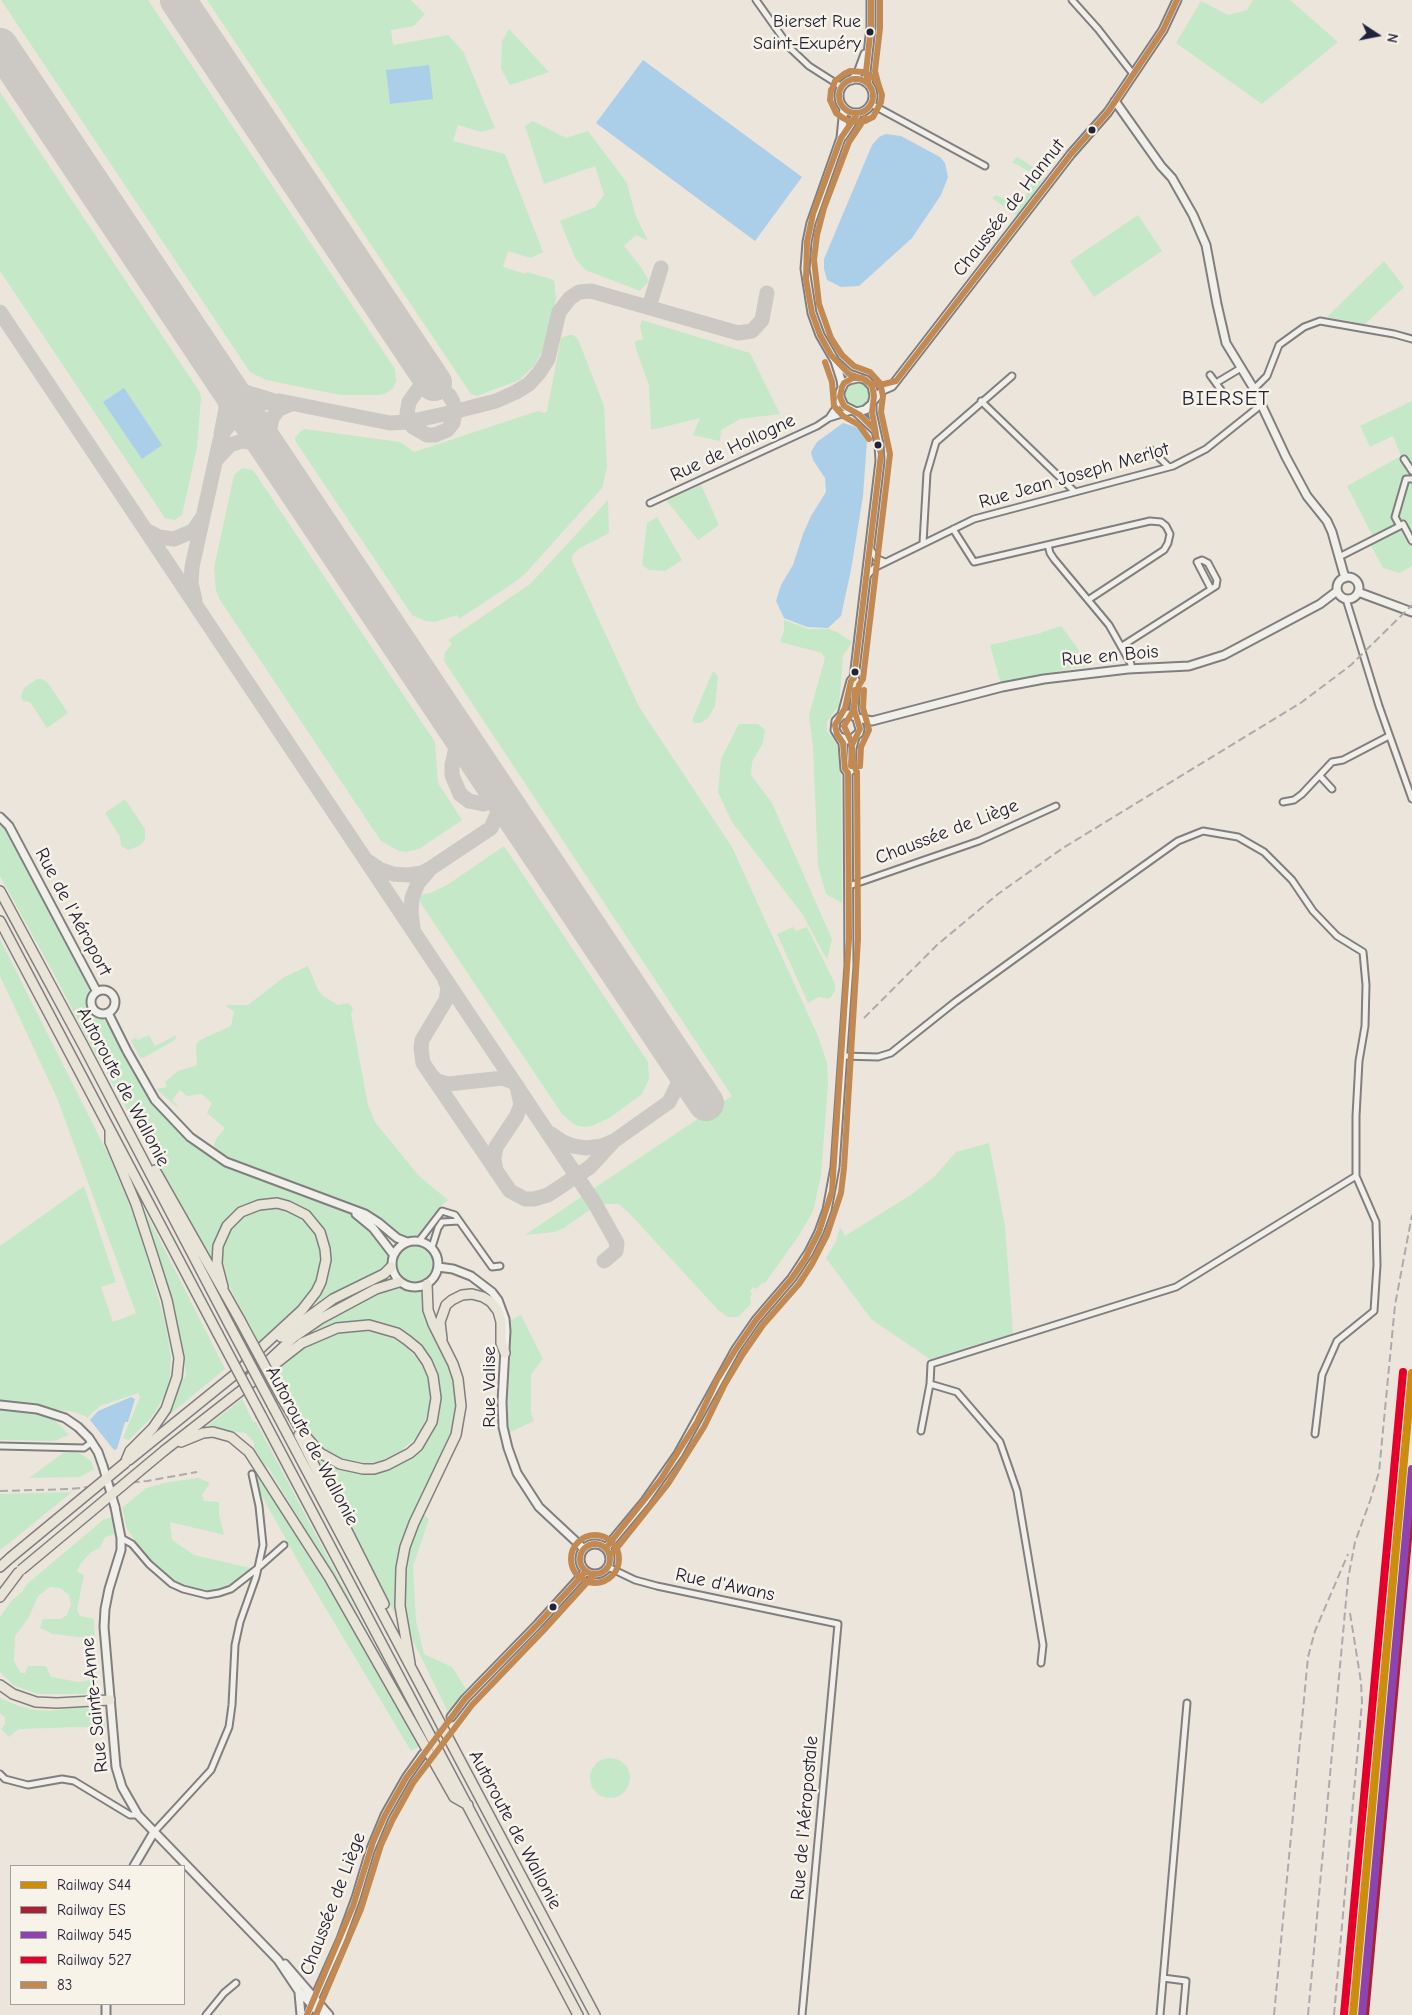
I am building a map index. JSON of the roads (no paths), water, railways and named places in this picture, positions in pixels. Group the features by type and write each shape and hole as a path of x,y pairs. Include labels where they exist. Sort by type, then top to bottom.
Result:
{"highway":[{"name":"Autoroute de Wallonie","path":"0,891 595,2015"},
{"name":"Autoroute de Wallonie","path":"0,921 578,2015"},
{"path":"110,1129 110,1142 136,1204 177,1343 179,1358 177,1377 158,1429"},
{"path":"0,1587 165,1450 190,1434 221,1406 302,1343 324,1332 369,1325 397,1333 418,1349 428,1362 433,1376 436,1398 435,1411 430,1427 418,1446 410,1453 387,1465 374,1469 351,1467 330,1460 310,1444 293,1419 282,1398 240,1320 223,1287 154,1169 145,1162"},
{"path":"223,1287 217,1264 218,1246 227,1226 241,1212 259,1204 277,1203 306,1215 320,1232 324,1240 326,1260 321,1282 316,1292 302,1310 242,1368"},
{"path":"0,1567 125,1463 130,1451 158,1429 242,1368 316,1310 333,1299 384,1274 391,1267"},
{"path":"221,1406 233,1392 287,1344 320,1319 376,1289 399,1282"},
{"path":"411,1668 400,1606 401,1568 409,1535 456,1436 460,1420 461,1396 453,1364 432,1324 428,1310 427,1284"},
{"path":"443,1347 440,1322 446,1305 462,1295 472,1294 483,1297 491,1302 498,1311 501,1322 501,1343 505,1352"},
{"path":"293,1419 296,1430 392,1621 392,1632"},
{"path":"190,1434 223,1434 238,1441 249,1452 329,1577 454,1797 468,1805"},
{"path":"0,1597 19,1571"},
{"path":"1,1685 13,1694 36,1702 56,1703 110,1700"}],"main road":[{"path":"844,108 853,113 858,113 863,112 871,104 873,96 866,72 871,27 871,0"},
{"name":"Chaussée de Hannut","path":"873,402 880,392 892,386 1071,154 1115,101 1163,30 1177,0"},
{"path":"867,50 858,73 842,87 839,98 844,108 841,138 811,223 805,260 807,288 812,313 820,335 835,361 841,380 840,397 844,406 853,411 874,429"},
{"path":"852,80 861,80 869,85"},
{"path":"1115,101 1161,166 1172,178 1193,214 1206,245 1224,336 1254,389 1286,457 1307,496 1327,521 1345,578"},
{"path":"841,138 858,113"},
{"path":"835,361 849,374 858,378 880,385 894,383"},
{"path":"842,388 848,380 858,378"},
{"path":"854,678 851,681 842,715 835,725 835,730 840,737 848,740 857,735 860,724 854,706 856,682 854,678 880,461 879,444 874,429 874,391 869,382"},
{"path":"853,411 865,410 873,402"},
{"path":"1345,578 1355,580 1358,592 1355,597 1346,599 1340,596 1337,591 1339,582 1345,578"},
{"name":"Rue en Bois","path":"857,718 872,721 1036,681 1131,668 1189,666 1224,655 1320,604 1337,591"},
{"path":"1358,592 1412,612"},
{"path":"842,715 850,714 857,718"},
{"name":"Rue en Bois","path":"857,735 872,721"},
{"name":"Chaussée de Liège","path":"848,773 851,770 852,748 857,735"},
{"name":"Chaussée de Liège","path":"606,1548 661,1480 697,1422 717,1380 736,1349 756,1320 792,1278 814,1243 827,1210 834,1179 849,965 848,773 845,769 843,746 840,737"},
{"name":"Rue de l'Aéroport","path":"0,817 8,826 97,992"},
{"name":"Rue de l'Aéroport","path":"108,991 113,996 114,1005 108,1013 101,1014 92,1008 92,997 97,992 108,991"},
{"name":"Rue de l'Aéroport","path":"108,1013 150,1093 175,1123 190,1137 226,1162 348,1208 372,1219 397,1238 406,1242"},
{"name":"Rue de l'Aéroport","path":"348,1208 373,1228 394,1254"},
{"path":"419,1241 432,1248 436,1253 438,1267 436,1274 427,1284 413,1288 399,1282 391,1267 394,1254 398,1248 406,1242 419,1241"},
{"name":"Rue Valise","path":"438,1267 453,1269 471,1276 492,1292 498,1300 506,1319 502,1402 508,1448 517,1473 539,1507 584,1549"},
{"path":"0,1405 37,1408 58,1415 78,1427 92,1442"},
{"name":"Rue Sainte-Anne","path":"92,1442 103,1466 115,1507 121,1538 120,1556 108,1589 105,1609 105,1637 118,1775 126,1796 138,1815 278,1960 299,1978 329,2015"},
{"path":"594,1544 606,1548 610,1557 608,1567 600,1574 590,1573 582,1567 580,1558 584,1549 594,1544"},
{"path":"451,1718 465,1699 538,1624 586,1571"},
{"name":"Chaussée de Liège","path":"307,2015 353,1906 370,1850 385,1815 406,1778 423,1754"},
{"path":"135,1865 154,1832"},
{"name":"Rue Sainte-Anne","path":"278,1960 298,1990 321,2015"},
{"path":"299,1978 304,1982 311,1983 323,1978"},
{"path":"298,1990 301,2015"}],"street":[{"path":"756,0 790,48 809,66 842,87"},
{"path":"1072,0 1098,29 1133,74"},
{"path":"871,104 985,166"},
{"path":"1254,389 1267,376 1279,345 1304,326 1320,321 1412,339"},
{"path":"1216,383 1241,368"},
{"path":"1210,375 1221,390"},
{"path":"924,543 927,473 936,442 1012,376"},
{"path":"829,418 837,406 840,397"},
{"path":"981,401 1075,492"},
{"name":"Rue Jean Joseph Merlot","path":"866,577 874,568 885,562 974,519 1169,467 1206,449 1261,404"},
{"name":"Rue de Hollogne","path":"650,503 829,418 853,411"},
{"path":"1150,448 1169,467"},
{"path":"1404,459 1412,471"},
{"path":"1400,526 1395,517 1406,479 1412,479"},
{"path":"953,529 974,562 1150,520 1161,522 1166,526 1170,534 1164,550 1088,600"},
{"path":"1339,557 1403,524 1412,541"},
{"path":"1048,545 1050,553 1109,625 1122,646 1131,668"},
{"path":"870,548 876,558 885,562"},
{"path":"1122,646 1216,586 1217,580 1208,563 1202,560 1197,562 1211,588"},
{"path":"1346,599 1389,736 1412,799"},
{"path":"1283,802 1294,800 1302,794 1332,762 1344,760 1389,736"},
{"path":"1320,776 1332,790"},
{"name":"Chaussée de Liège","path":"849,886 979,841 1056,806"},
{"path":"843,1056 878,1057 891,1053 955,1002 1178,841 1203,831 1238,837 1264,852 1292,880 1313,911 1336,936 1364,952 1366,985 1365,1026 1359,1060 1356,1176 1376,1222 1377,1265 1374,1311 1337,1341 1322,1375 1315,1434"},
{"path":"921,1431 930,1384 930,1364 1176,1287 1356,1176"},
{"path":"419,1241 442,1211 455,1214 492,1267 500,1266"},
{"path":"432,1248 438,1228 442,1222 460,1220"},
{"path":"930,1384 957,1392 1000,1442 1017,1491 1043,1645 1041,1663"},
{"path":"0,1446 84,1448 92,1442"},
{"path":"154,1832 211,1770 220,1751 231,1716 235,1645 240,1622 256,1578 264,1539 252,1474"},
{"path":"121,1538 132,1544 148,1564 172,1584 207,1594 219,1594 231,1589 284,1545"},
{"name":"Rue d'Awans","path":"608,1567 635,1580 657,1586 838,1624"},
{"name":"Rue de l'Aéropostale","path":"802,2015 838,1624"},
{"path":"1160,2015 1187,1703"},
{"path":"0,1774 5,1779 28,1785 62,1778 74,1781 130,1815 138,1815"},
{"path":"1163,1978 1186,1980 1183,2015"},
{"path":"206,2015 224,1993 236,1983"}],"water":[{"path":"643,60 802,177 755,241 596,123"},
{"path":"429,65 433,99 390,104 386,70"},
{"path":"886,134 901,136 940,157 945,163 948,177 941,195 912,238 859,286 841,287 827,280 824,259 872,145 879,137"},
{"path":"124,388 162,445 142,459 103,402"},
{"path":"843,423 859,428 867,441 863,496 851,570 841,616 828,628 807,627 784,618 776,601 781,585 793,565 811,516 826,492 825,478 813,460 811,452 817,442"},
{"path":"131,1397 135,1399 128,1422 125,1422 117,1449 114,1450 90,1420 98,1411"}],"tunnel":[{"path":"431,1743 451,1717"}],"railway":[{"path":"864,1018 937,945 998,894 1063,848 1302,702 1351,665 1412,605"},
{"path":"1308,2015 1348,1579 1355,1542 1379,1472 1395,1305 1412,1215"},
{"path":"0,1491 70,1489 147,1481 197,1472"},
{"path":"1274,2015 1308,1657 1315,1631 1348,1554"},
{"path":"1334,2015 1362,1702 1361,1682 1350,1613"}],"rail line":[{"name":"527","path":"1344,2014 1403,1372"},
{"name":"S44","path":"1353,2015 1412,1373"},
{"name":"545","path":"1362,2015 1412,1469"},
{"name":"ES","path":"1365,2015 1412,1495"}],"place":[{"name":"Bierset Rue Saint-Exupéry","path":"870,32"}],"district":[{"name":"BIERSET","path":"1226,399"}]}
